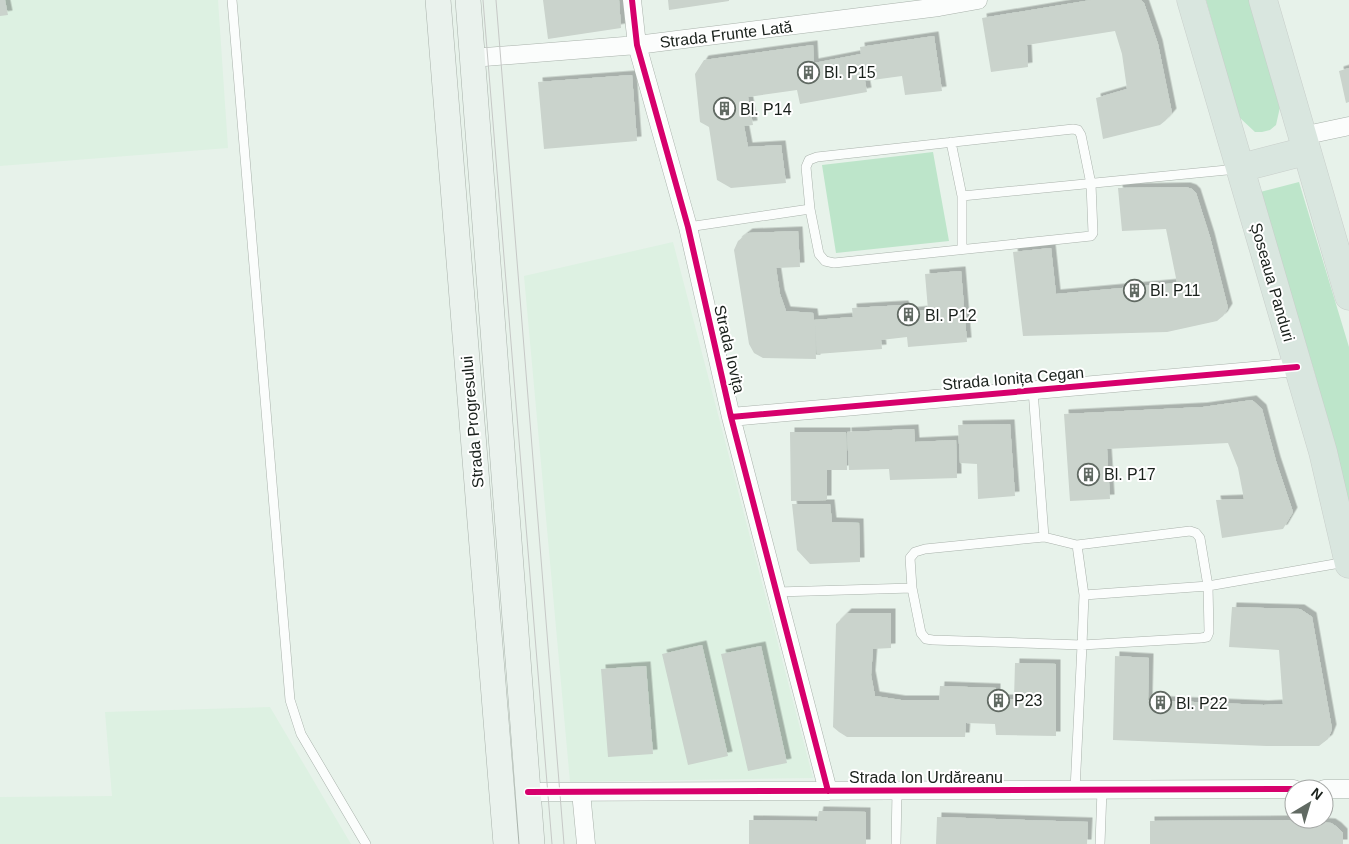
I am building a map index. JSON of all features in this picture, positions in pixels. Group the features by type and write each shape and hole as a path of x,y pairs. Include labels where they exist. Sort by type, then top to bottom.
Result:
{"main road":[{"name":"Strada Progresului","path":"438,0 506,844"},
{"name":"Strada Progresului","path":"468,0 532,844"},
{"name":"Șoseaua Panduri","path":"1191,0 1323,452 1349,563"},
{"path":"1263,0 1304,143 1347,279"},
{"path":"443,61 472,58"},
{"path":"1240,168 1304,143"},
{"path":"502,793 528,792"}],"street":[{"name":"Strada Iovița","path":"632,0 637,45 688,227 731,416 828,791"},
{"name":"Strada Frunte Lată","path":"472,58 637,45 939,7 978,0"},
{"path":"1304,143 1349,126"},
{"name":"Strada Ionița Cegan","path":"731,416 1297,368"},
{"name":"Strada Ion Urdăreanu","path":"528,792 1284,789"},
{"path":"1334,789 1349,789"},
{"path":"581,792 586,844"}],"lane":[{"path":"232,0 290,700 301,734 366,844"},
{"path":"1073,129 1078,130 1081,135 1091,184 1093,232 1091,236 962,248 834,263 825,261 819,254 810,209 806,167 809,160 817,157 1073,129"},
{"path":"951,142 962,196 962,248"},
{"path":"962,196 1240,168"},
{"path":"688,227 810,209"},
{"path":"1034,390 1044,537"},
{"path":"1190,532 1196,534 1200,538 1208,586 1209,632 1207,637 1082,645 934,640 926,639 920,633 912,588 910,558 915,552 925,549 1044,537 1077,545 1190,532"},
{"path":"1075,790 1084,595 1077,545"},
{"path":"1084,595 1208,586 1349,563"},
{"path":"777,592 912,588"},
{"path":"896,844 897,790"},
{"path":"1100,844 1102,790"}],"shaded area":[{"path":"0,0 218,0 228,148 0,166"},
{"path":"673,242 813,778 570,782 524,276"},
{"path":"270,707 351,844 0,844 0,797 112,796 105,712"}],"green space":[{"path":"1206,0 1249,0 1280,107 1276,125 1270,130 1255,132 1239,117"},
{"path":"933,152 949,241 836,253 822,165"},
{"path":"1299,182 1349,347 1349,507 1315,374 1260,192"}],"building":[{"path":"0,0 5,0 8,15 0,16"},
{"path":"543,0 619,0 621,28 548,39"},
{"path":"668,0 729,0 729,1 669,10"},
{"path":"1091,0 1141,0 1144,3 1158,44 1172,113 1160,125 1103,139 1096,98 1127,89 1122,54 1115,31 1027,45 1028,67 991,72 982,18"},
{"path":"934,36 942,91 905,95 902,76 865,81 867,92 800,104 797,90 748,97 753,125 744,126 748,147 781,145 786,183 731,188 717,180 709,127 700,122 695,74 704,60 813,45 814,63 861,54 860,47"},
{"path":"1349,68 1349,102 1346,103 1339,71"},
{"path":"632,75 637,141 544,149 538,82"},
{"path":"1186,187 1196,193 1210,237 1228,308 1223,316 1217,321 1167,332 1023,336 1013,252 1051,248 1056,294 1177,283 1166,229 1122,231 1118,188"},
{"path":"798,231 800,267 776,268 780,294 786,311 813,313 814,320 853,317 852,308 904,305 906,312 928,310 925,274 961,271 967,342 908,347 907,337 881,340 882,349 817,354 815,326 816,359 763,358 754,353 749,344 734,250 738,241 748,233"},
{"path":"1252,400 1262,409 1276,461 1293,512 1283,529 1222,538 1216,500 1244,499 1238,468 1228,443 1107,449 1110,499 1070,501 1064,414 1203,407"},
{"path":"1010,424 1015,496 978,499 977,464 960,463 958,425"},
{"path":"914,429 915,442 956,440 957,478 890,480 889,469 849,470 847,432"},
{"path":"790,432 846,432 847,470 827,470 827,500 791,501"},
{"path":"792,504 830,504 832,522 859,523 860,562 810,564 797,550"},
{"path":"1232,607 1300,609 1312,617 1332,729 1328,739 1319,746 1267,746 1113,740 1115,656 1149,658 1148,700 1264,705 1283,704 1279,650 1229,647"},
{"path":"847,613 891,613 891,648 873,649 871,675 875,696 901,700 939,700 940,686 996,688 996,699 1014,699 1015,663 1056,664 1056,736 996,735 995,724 966,723 965,737 847,737 833,727 836,624"},
{"path":"702,645 728,756 688,765 662,654"},
{"path":"761,646 787,763 748,771 721,654"},
{"path":"646,666 653,754 608,757 601,669"},
{"path":"819,811 866,812 866,844 749,844 749,820 817,821"},
{"path":"937,817 1088,822 1087,844 936,844"},
{"path":"1284,820 1284,829 1334,829 1334,825 1343,833 1343,844 1150,844 1150,821"}],"tram line":[{"path":"483,0 552,844"},
{"path":"496,0 564,844"}],"cycle path":[{"path":"632,0 637,45 688,227 731,417 828,791"},
{"path":"731,417 1297,367"},
{"path":"528,792 1284,789"}],"place":[{"name":"Bl. P15","path":"808,72"},
{"name":"Bl. P14","path":"724,109"},
{"name":"Bl. P11","path":"1134,290"},
{"name":"Bl. P12","path":"909,315"},
{"name":"Bl. P17","path":"1088,474"},
{"name":"P23","path":"998,700"},
{"name":"Bl. P22","path":"1160,703"}]}
